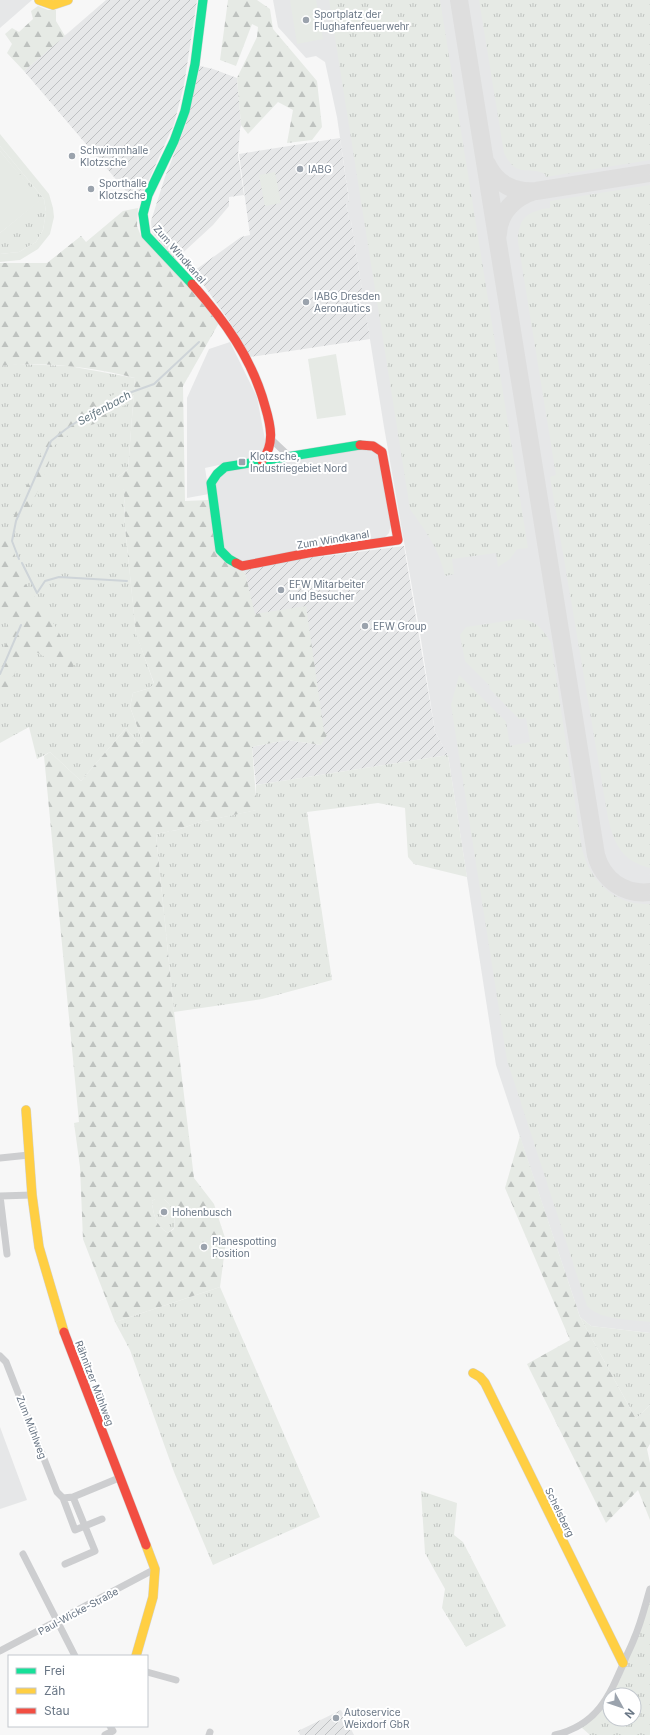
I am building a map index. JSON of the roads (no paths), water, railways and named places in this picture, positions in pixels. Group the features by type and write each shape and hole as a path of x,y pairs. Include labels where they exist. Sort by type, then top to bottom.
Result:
{"street":[{"path":"39,0 53,5 68,0"},
{"name":"Zum Windkanal","path":"203,0 199,37 187,103 176,134 145,204 142,225 146,235 212,306 236,339 258,383 265,403 273,441"},
{"path":"262,461 271,449 273,441 290,457"},
{"name":"Zum Windkanal","path":"360,446 374,446 382,452 398,540 308,553 242,566 228,559 220,550 211,483 215,475 225,467 290,457 360,446"},
{"name":"Rähnitzer Mühlweg","path":"26,1110 32,1195 39,1247 62,1327 155,1569 153,1597 136,1655"},
{"path":"0,1158 29,1155"},
{"path":"7,1254 1,1215 0,1196 32,1195"},
{"name":"Zum Mühlweg","path":"0,1356 6,1362 57,1492 63,1498 75,1530 84,1527"},
{"name":"Schelsberg","path":"473,1374 480,1377 485,1383 624,1663"},
{"path":"63,1498 73,1497 119,1478"},
{"path":"65,1564 95,1551 73,1497"},
{"path":"84,1527 102,1519"},
{"path":"23,1554 74,1655"},
{"name":"Paul-Wicke-Straße","path":"0,1651 155,1569"},
{"path":"555,1735 566,1732 595,1714 604,1703 619,1676 634,1639 650,1589"},
{"path":"148,1672 176,1680"},
{"path":"105,1735 114,1730"}],"waterway":[{"name":"Seifenbach","path":"19,559 12,541 16,521 51,441 84,417 129,393 154,384 199,342"},
{"path":"22,563 37,593 45,581 59,577 127,581"},
{"name":"Seifenbach","path":"0,674 21,625"}],"place":[{"name":"Sportplatz der Flughafenfeuerwehr","path":"306,20"},
{"name":"Schwimmhalle Klotzsche","path":"72,156"},
{"name":"IABG","path":"300,169"},
{"name":"Sporthalle Klotzsche","path":"91,189"},
{"name":"IABG Dresden Aeronautics","path":"306,302"},
{"name":"Klotzsche, Industriegebiet Nord","path":"242,462"},
{"name":"EFW Mitarbeiter und Besucher","path":"281,590"},
{"name":"EFW Group","path":"365,626"},
{"name":"Hohenbusch","path":"164,1212"},
{"name":"Planespotting Position","path":"204,1247"},
{"name":"Autoservice Weixdorf GbR","path":"336,1718"}]}
